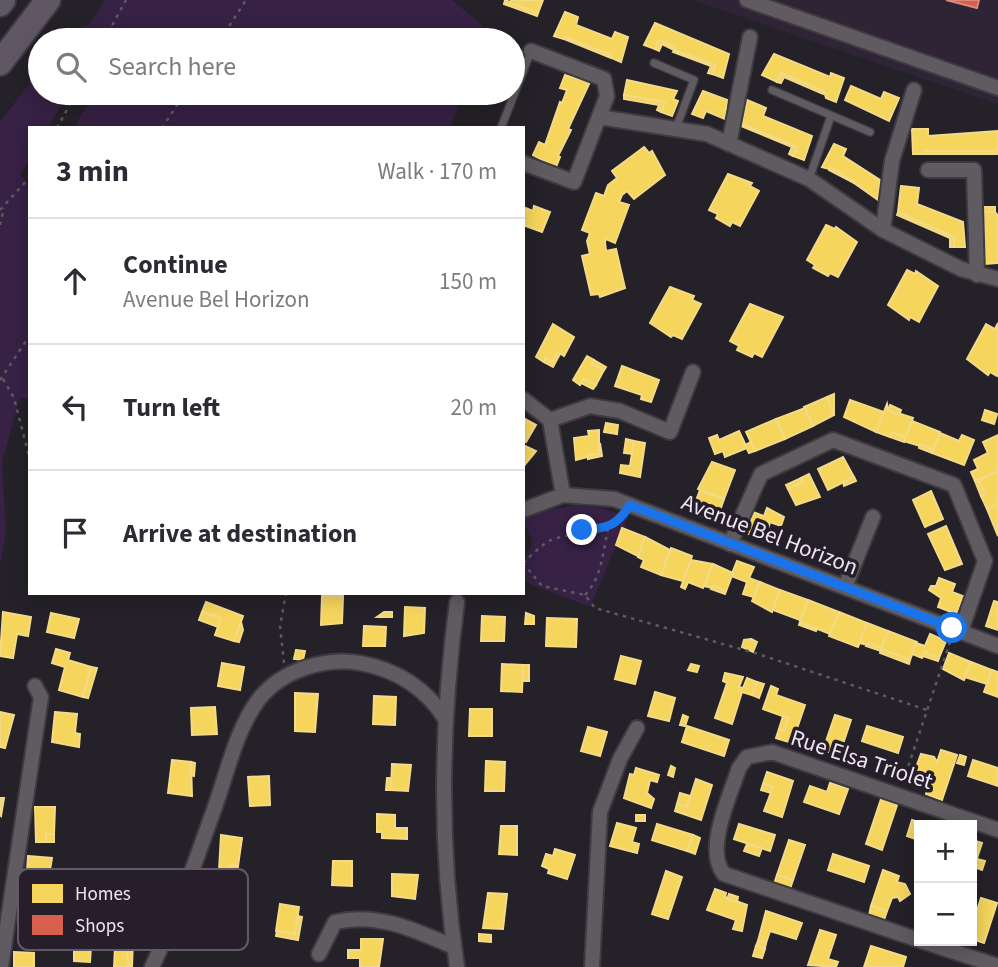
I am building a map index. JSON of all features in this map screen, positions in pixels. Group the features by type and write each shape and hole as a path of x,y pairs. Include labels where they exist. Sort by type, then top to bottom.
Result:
{"highway":[{"path":"0,4 3,0"},
{"path":"0,63 48,0"}],"street":[{"path":"747,0 998,88"},
{"path":"729,144 750,37"},
{"path":"525,164 574,182 607,96 604,79 531,51"},
{"path":"883,230 892,161 914,90"},
{"path":"599,117 707,134 809,179 883,230 977,275 998,279"},
{"path":"928,170 974,170 977,275"},
{"path":"550,420 590,406 620,411 670,432 693,372"},
{"path":"525,401 550,420 563,495"},
{"path":"730,544 761,474 833,440 954,485 985,561 958,630"},
{"name":"Avenue Bel Horizon","path":"525,509 563,495 614,499 998,646"},
{"path":"845,587 873,517"},
{"path":"457,603 446,720 446,844 457,967"},
{"path":"193,869 242,728 260,698 286,677 331,661 370,665 418,686 435,703 446,720"},
{"path":"1,967 41,697 35,686"},
{"path":"592,967 600,812 620,758 637,727"},
{"name":"Rue Elsa Triolet","path":"914,939 735,880 724,874 715,862 715,847 738,768 747,757 772,752 998,830"},
{"path":"319,954 335,922 358,917 380,919 454,947"},
{"name":"Rue Elsa Triolet","path":"936,946 998,966"},
{"path":"152,967 160,950"}],"lane":[{"path":"525,66 531,51"},
{"path":"654,63 694,80 676,128"},
{"path":"772,90 870,132"},
{"path":"502,126 510,105"},
{"path":"809,179 831,116"}],"path":[{"path":"111,28 126,0"},
{"path":"228,28 246,0"},
{"path":"58,126 69,105"},
{"path":"163,126 177,105"},
{"path":"0,211 28,179"},
{"path":"0,225 4,206"},
{"path":"28,338 1,379 15,398 28,452"},
{"path":"525,561 548,542 582,530 608,528 619,523 630,505"},
{"path":"585,595 594,585 599,572 608,528"},
{"path":"525,565 542,586 585,595 595,608 755,653 927,710"},
{"path":"286,595 280,626 286,677"},
{"path":"898,795 958,630"}],"shaded area":[{"path":"105,0 452,0 482,25 481,28 80,28 89,25"},
{"path":"691,0 998,0 998,104"},
{"path":"28,86 28,105 61,105 49,126 28,126 28,162 20,175 28,183 28,399 20,397 2,462 6,532 0,566 0,122"},
{"path":"86,105 458,105 452,126 75,126"},
{"path":"574,505 601,508 628,517 590,607 525,582 525,556 531,549 532,541 525,518 538,512"}],"building: Homes":[{"path":"505,0 538,13 537,16 504,4"},
{"path":"511,0 543,0 538,13 510,3"},
{"path":"565,12 578,17 576,25 612,39 615,32 628,37 621,62 565,37 554,36"},
{"path":"655,23 729,54 723,78 712,74 715,65 674,50 675,47 659,40 655,49 644,45"},
{"path":"565,37 612,55 611,58 564,39"},
{"path":"659,40 675,47 674,50 662,44 659,51 655,49"},
{"path":"674,50 715,65 712,74 708,73 711,66 673,52"},
{"path":"774,54 830,77 831,73 844,78 836,102 826,98 824,91 781,73 777,82 762,75"},
{"path":"781,73 824,91 823,94 784,77 781,83 777,82"},
{"path":"565,75 590,82 568,129 571,130 558,156 560,157 556,167 533,155 539,142 545,145 560,102 562,103 567,90 560,88"},
{"path":"627,80 677,91 673,99 678,101 672,116 661,112 665,103 624,95"},
{"path":"851,86 881,99 884,92 899,98 889,121 845,100"},
{"path":"703,91 727,100 725,119 706,111 703,118 692,114"},
{"path":"624,95 665,103 661,112 657,110 659,105 624,99"},
{"path":"747,100 766,108 763,116 812,136 804,160 793,156 797,147 742,124"},
{"path":"742,124 797,147 793,156 789,154 792,147 741,126"},
{"path":"912,129 928,129 928,136 998,131 998,154 923,151 923,154 913,154"},
{"path":"834,144 846,149 843,156 880,180 878,200 837,171 822,167"},
{"path":"644,147 649,153 652,151 665,175 634,199 627,191 622,195 619,202 629,205 615,243 606,239 605,242 606,251 616,249 625,288 600,297 599,294 591,295 582,256 590,254 587,241 590,233 582,230 596,193 604,196 608,185 617,178 612,171"},
{"path":"923,151 994,151 994,154 923,154"},
{"path":"830,167 837,171 862,187 829,170"},
{"path":"728,174 752,183 750,186 759,191 740,226 732,222 730,226 716,218 718,214 709,210"},
{"path":"901,186 919,188 917,204 963,222 965,247 954,247 954,237 898,212"},
{"path":"534,206 550,212 542,232 525,226 525,208 533,211"},
{"path":"984,207 995,207 995,212 984,212"},
{"path":"898,212 954,237 954,247 950,247 950,238 897,215"},
{"path":"984,212 995,212 998,216 998,263 985,264"},
{"path":"826,225 835,229 836,227 857,242 838,277 830,273 828,276 813,268 815,265 807,260"},
{"path":"907,270 915,274 916,271 938,286 919,322 910,317 909,320 888,305"},
{"path":"670,287 694,296 692,300 701,304 682,339 673,335 671,337 650,323"},
{"path":"750,304 783,317 762,357 754,353 752,357 737,350 739,346 730,341"},
{"path":"998,323 997,376 990,372 988,375 967,359 986,324 995,329"},
{"path":"553,324 574,337 564,356 558,352 552,362 546,358 544,362 536,357"},
{"path":"558,352 560,354 553,367 544,362 546,358 552,362"},
{"path":"587,356 594,360 592,364 604,370 596,385 584,379 580,385 573,380"},
{"path":"594,360 606,367 604,370 592,364"},
{"path":"622,366 659,380 651,402 641,399 642,395 615,386"},
{"path":"584,379 596,385 593,389 581,383"},
{"path":"834,394 834,415 827,397"},
{"path":"827,397 834,415 813,426 804,407"},
{"path":"850,400 884,412 876,432 844,417"},
{"path":"887,404 888,410 913,418 905,438 892,432 890,437 876,432"},
{"path":"890,405 901,410 899,415 888,410"},
{"path":"805,408 813,426 785,439 776,419"},
{"path":"985,410 997,414 994,424 982,420"},
{"path":"525,419 536,425 525,442"},
{"path":"776,419 785,439 755,451 746,432"},
{"path":"912,421 940,432 933,450 904,441"},
{"path":"606,423 618,425 617,434 604,432"},
{"path":"599,430 599,454 576,460 574,438 589,436 588,431"},
{"path":"739,431 747,448 725,457 723,451 715,454 709,438 717,435 719,440"},
{"path":"892,432 905,438 904,442 890,437"},
{"path":"940,433 959,441 962,435 974,440 964,465 932,453"},
{"path":"998,435 998,471 975,481 971,472 978,469 974,460 988,453 983,442"},
{"path":"626,439 634,441 632,454 624,453"},
{"path":"634,441 645,443 640,477 620,473 621,465 630,466"},
{"path":"751,442 755,451 749,453 745,445"},
{"path":"600,443 602,456 588,459 588,455 599,454"},
{"path":"920,444 933,450 932,453 919,448"},
{"path":"525,446 536,451 525,465"},
{"path":"843,457 854,477 828,490 818,469"},
{"path":"712,462 735,470 724,499 698,489"},
{"path":"998,471 998,504 987,509 981,496 985,494 979,480"},
{"path":"809,474 820,497 796,505 788,489 803,482 801,478"},
{"path":"854,477 856,481 844,486 843,482"},
{"path":"801,478 803,482 788,489 786,485"},
{"path":"979,480 985,494 981,496 975,481"},
{"path":"700,490 724,499 716,522 696,514 701,501 697,498"},
{"path":"931,491 943,519 925,527 913,500"},
{"path":"998,504 998,536 987,509"},
{"path":"767,508 784,517 781,526 770,522 765,541 746,533 753,512 764,516"},
{"path":"946,526 962,564 945,570 928,534"},
{"path":"622,528 645,537 638,556 616,545"},
{"path":"645,537 670,550 661,575 641,567 644,560 638,557"},
{"path":"671,548 692,556 683,581 661,575"},
{"path":"691,560 713,564 703,588 688,582 685,589 681,587"},
{"path":"737,561 754,567 749,578 760,582 754,597 743,594 747,582 731,576"},
{"path":"713,564 733,573 726,591 704,586"},
{"path":"939,578 955,584 952,592 963,596 956,614 938,607 941,598 929,590 931,586 936,586"},
{"path":"760,582 780,590 772,612 752,601"},
{"path":"713,586 726,591 725,594 711,589"},
{"path":"780,590 808,600 800,620 773,610"},
{"path":"322,596 343,596 342,623 321,625"},
{"path":"808,600 839,612 830,634 800,622"},
{"path":"994,601 998,602 998,630 986,626"},
{"path":"206,602 243,616 234,641 215,635 221,618 202,612"},
{"path":"405,607 425,608 424,633 404,636"},
{"path":"3,612 31,617 28,636 17,634 13,658 0,656"},
{"path":"202,612 221,618 218,627 199,620"},
{"path":"384,612 392,612 392,617 377,617"},
{"path":"839,612 867,623 858,647 829,636"},
{"path":"51,613 79,619 74,638 47,632"},
{"path":"526,613 534,616 534,624 525,624"},
{"path":"482,616 505,617 504,641 481,641"},
{"path":"547,618 577,619 576,647 546,646"},
{"path":"241,622 243,630 239,642 234,641"},
{"path":"800,622 817,629 816,631 799,625"},
{"path":"867,623 888,631 882,648 859,643"},
{"path":"364,626 386,627 385,646 363,646"},
{"path":"888,631 917,642 910,660 881,649"},
{"path":"930,634 946,641 939,658 924,652 922,658 912,654 916,643 925,646"},
{"path":"744,640 757,642 753,652 742,647"},
{"path":"868,643 882,648 881,651 866,646"},
{"path":"56,649 70,653 68,660 91,667 83,697 59,690 65,667 52,663"},
{"path":"881,649 910,660 909,664 880,653"},
{"path":"296,650 305,651 303,660 294,659"},
{"path":"924,652 939,658 938,661 923,656"},
{"path":"949,653 971,662 964,680 943,669"},
{"path":"621,656 641,661 635,684 615,679"},
{"path":"971,662 992,670 987,684 965,677"},
{"path":"222,663 244,667 240,690 218,686"},
{"path":"502,664 523,665 522,692 501,691"},
{"path":"691,664 699,666 697,672 688,670"},
{"path":"523,665 529,665 529,681 523,681"},
{"path":"91,667 97,668 88,698 83,697"},
{"path":"992,670 998,672 998,697 984,692"},
{"path":"725,673 743,677 739,687 743,688 747,678 757,682 752,695 742,692 732,724 715,718 727,683 723,681"},
{"path":"757,682 764,684 759,698 752,695"},
{"path":"771,686 778,689 776,695 805,705 792,743 776,738 779,729 784,731 788,718 763,709"},
{"path":"655,692 675,698 669,721 648,716"},
{"path":"295,693 318,694 315,732 295,731"},
{"path":"374,696 396,697 395,725 373,724"},
{"path":"215,707 217,734 192,735 191,708"},
{"path":"470,709 492,709 492,736 469,736"},
{"path":"0,712 14,715 5,748 0,747"},
{"path":"55,712 77,714 75,733 80,734 79,747 52,742"},
{"path":"683,715 688,717 685,726 680,725"},
{"path":"835,715 851,720 839,756 823,750"},
{"path":"783,716 788,718 784,731 779,729"},
{"path":"687,726 729,740 724,756 682,742"},
{"path":"867,726 903,737 898,753 862,741"},
{"path":"588,727 607,732 600,756 581,751"},
{"path":"941,750 957,755 942,800 926,794 933,774 915,770 921,754 934,757 937,762"},
{"path":"960,755 966,757 964,765 957,763"},
{"path":"172,760 191,762 192,796 168,793"},
{"path":"973,760 998,768 998,786 968,776"},
{"path":"486,761 505,762 504,791 485,791"},
{"path":"191,762 195,763 194,776 190,775"},
{"path":"392,764 411,765 408,791 391,790"},
{"path":"671,766 675,768 673,777 668,775"},
{"path":"636,768 659,775 657,782 650,780 647,793 654,799 651,808 624,798 630,774 634,775"},
{"path":"767,772 793,781 782,817 764,811 773,787 763,784"},
{"path":"269,776 270,805 250,806 248,777"},
{"path":"387,778 391,778 391,790 386,790"},
{"path":"696,779 712,785 701,820 675,811 677,804 687,807"},
{"path":"830,783 848,789 839,814 804,802 810,786 827,792"},
{"path":"763,784 773,787 771,793 761,790"},
{"path":"680,793 690,796 687,807 677,804"},
{"path":"0,798 4,798 1,816 0,815"},
{"path":"881,799 897,805 882,850 866,844"},
{"path":"35,807 55,807 54,834 46,834 46,842 36,842"},
{"path":"377,814 395,815 395,828 407,828 407,839 382,838 382,832 377,832"},
{"path":"636,815 645,815 645,821 636,821"},
{"path":"912,820 914,821 914,838 907,836"},
{"path":"617,823 636,828 632,842 639,844 637,853 610,846"},
{"path":"657,824 693,835 687,851 652,840"},
{"path":"739,824 775,835 770,851 734,839"},
{"path":"501,826 517,826 517,855 499,854"},
{"path":"46,834 54,834 54,842 46,842"},
{"path":"221,835 242,838 238,866 230,865 229,869 219,869"},
{"path":"693,835 700,838 695,854 687,851"},
{"path":"789,840 805,845 793,880 777,875"},
{"path":"977,842 982,843 977,858"},
{"path":"747,844 762,848 759,856 744,851"},
{"path":"555,849 575,855 567,879 548,873 549,869 542,866 546,854 553,856"},
{"path":"833,854 869,866 864,882 828,870"},
{"path":"28,856 52,858 50,869 27,869"},
{"path":"977,859 985,861 982,870 977,868"},
{"path":"333,861 352,861 352,886 332,885"},
{"path":"883,870 899,876 897,882 905,884 910,894 900,901 898,897 892,898 887,911 871,906"},
{"path":"666,871 682,877 668,919 652,914"},
{"path":"392,874 418,875 415,899 392,896"},
{"path":"777,875 793,880 790,889 774,884"},
{"path":"715,889 726,893 725,897 747,905 742,931 733,929 736,920 707,910"},
{"path":"488,893 507,894 503,929 483,928"},
{"path":"729,894 738,897 737,902 727,899"},
{"path":"981,898 997,903 984,943 977,941 977,910"},
{"path":"280,904 299,907 295,934 276,931"},
{"path":"871,906 887,911 884,920 869,915"},
{"path":"766,911 802,923 796,939 770,931 766,943 758,941"},
{"path":"298,916 302,917 298,940 276,936 277,931 295,934"},
{"path":"820,930 836,935 828,959 838,962 836,967 808,965"},
{"path":"479,934 491,935 491,942 479,941"},
{"path":"361,939 383,939 379,967 360,967 360,958 348,958 348,950 361,950"},
{"path":"758,941 766,943 765,948 756,946"},
{"path":"756,946 765,949 762,958 753,956"},
{"path":"871,946 906,957 903,967 864,967"},
{"path":"74,950 91,950 90,962 74,961"},
{"path":"115,950 127,950 129,967 114,967"},
{"path":"128,950 133,950 132,967 129,967"},
{"path":"14,952 34,953 34,967 14,967"}],"building: Shops":[{"path":"946,0 979,0 977,8"}],"route":[{"path":"582,530 608,528 619,523 630,505 952,628"}]}
